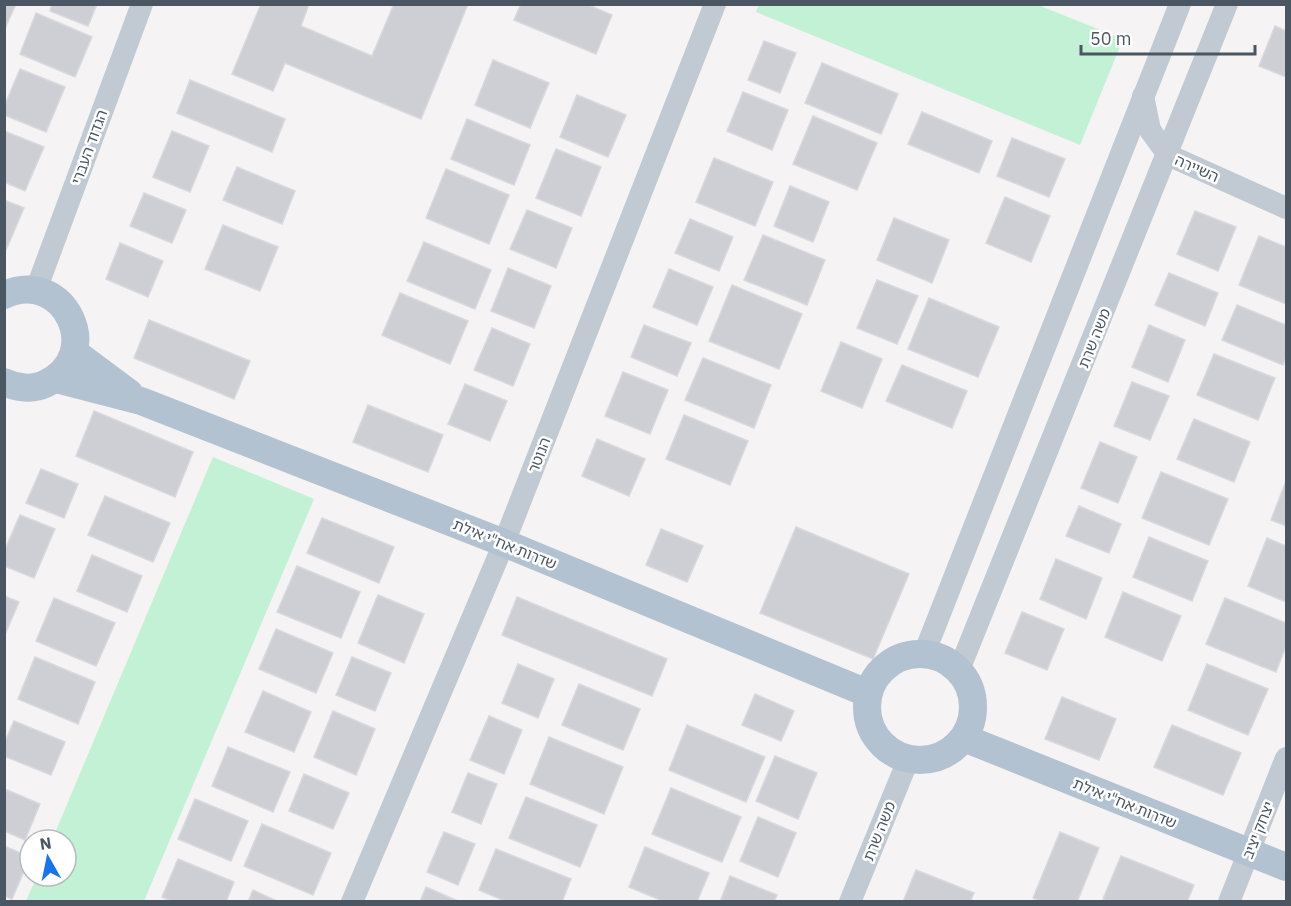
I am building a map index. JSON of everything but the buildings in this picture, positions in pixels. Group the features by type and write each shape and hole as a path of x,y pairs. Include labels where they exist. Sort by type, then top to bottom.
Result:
{"main road":[{"path":"4,295 21,290 36,290 51,296 64,306 72,320 76,336 74,352 67,367 56,379 40,386 24,388 6,386"},
{"name":"שדרות אח\"י אילת","path":"74,352 141,401"},
{"name":"שדרות אח\"י אילת","path":"56,379 141,401 504,543 867,693"},
{"path":"924,654 937,657 959,670 972,696 971,724 964,738 945,755 934,760 908,760 888,751 873,736 866,715 867,693 875,676 889,663 906,656 924,654"},
{"name":"שדרות אח\"י אילת","path":"964,738 1287,867"}],"street":[{"name":"הגדוד העברי","path":"36,290 142,4"},
{"name":"הנוטר","path":"352,902 504,543 715,4"},
{"path":"924,654 1180,4"},
{"name":"משה שרת","path":"959,670 1227,4"},
{"name":"השיירה","path":"1143,95 1150,130 1168,155 1287,208"},
{"name":"יצחק יציב","path":"1229,902 1287,758"},
{"name":"משה שרת","path":"850,902 908,760"}],"green space":[{"path":"759,4 1038,5 1123,39 1080,145 756,12"},
{"path":"213,457 314,499 144,901 26,901 32,888 78,888 78,828 57,828"}]}
